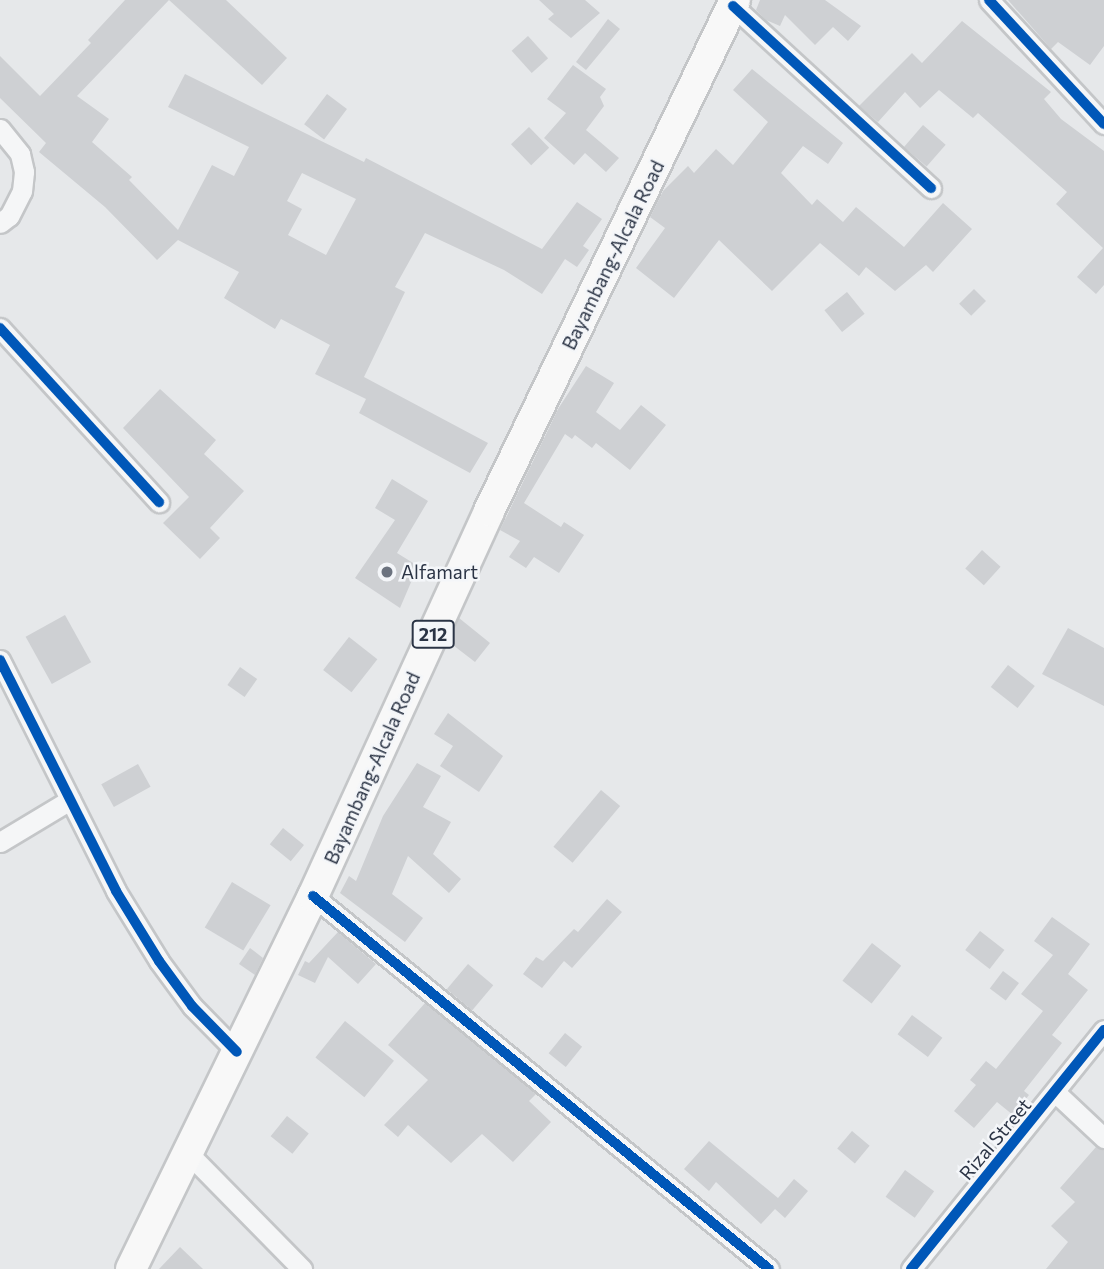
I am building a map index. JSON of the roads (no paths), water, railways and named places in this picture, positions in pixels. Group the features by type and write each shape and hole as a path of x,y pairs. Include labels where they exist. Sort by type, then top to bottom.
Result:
{"main road":[{"name":"Bayambang-Alcala Road","path":"131,1269 313,896 489,511 734,3"}],"street":[{"path":"989,0 1104,124"},
{"path":"734,3 931,188"},
{"path":"0,130 20,154 24,172 22,191 9,216 0,223"},
{"path":"0,328 159,502"},
{"path":"0,660 71,800 159,961 192,1006 237,1052"},
{"path":"0,842 71,800"},
{"path":"313,896 769,1269"},
{"name":"Rizal Street","path":"911,1269 1056,1093 1104,1030"},
{"path":"1056,1093 1104,1138"},
{"path":"188,1153 302,1269"}],"place":[{"name":"Alfamart","path":"387,572"}]}
